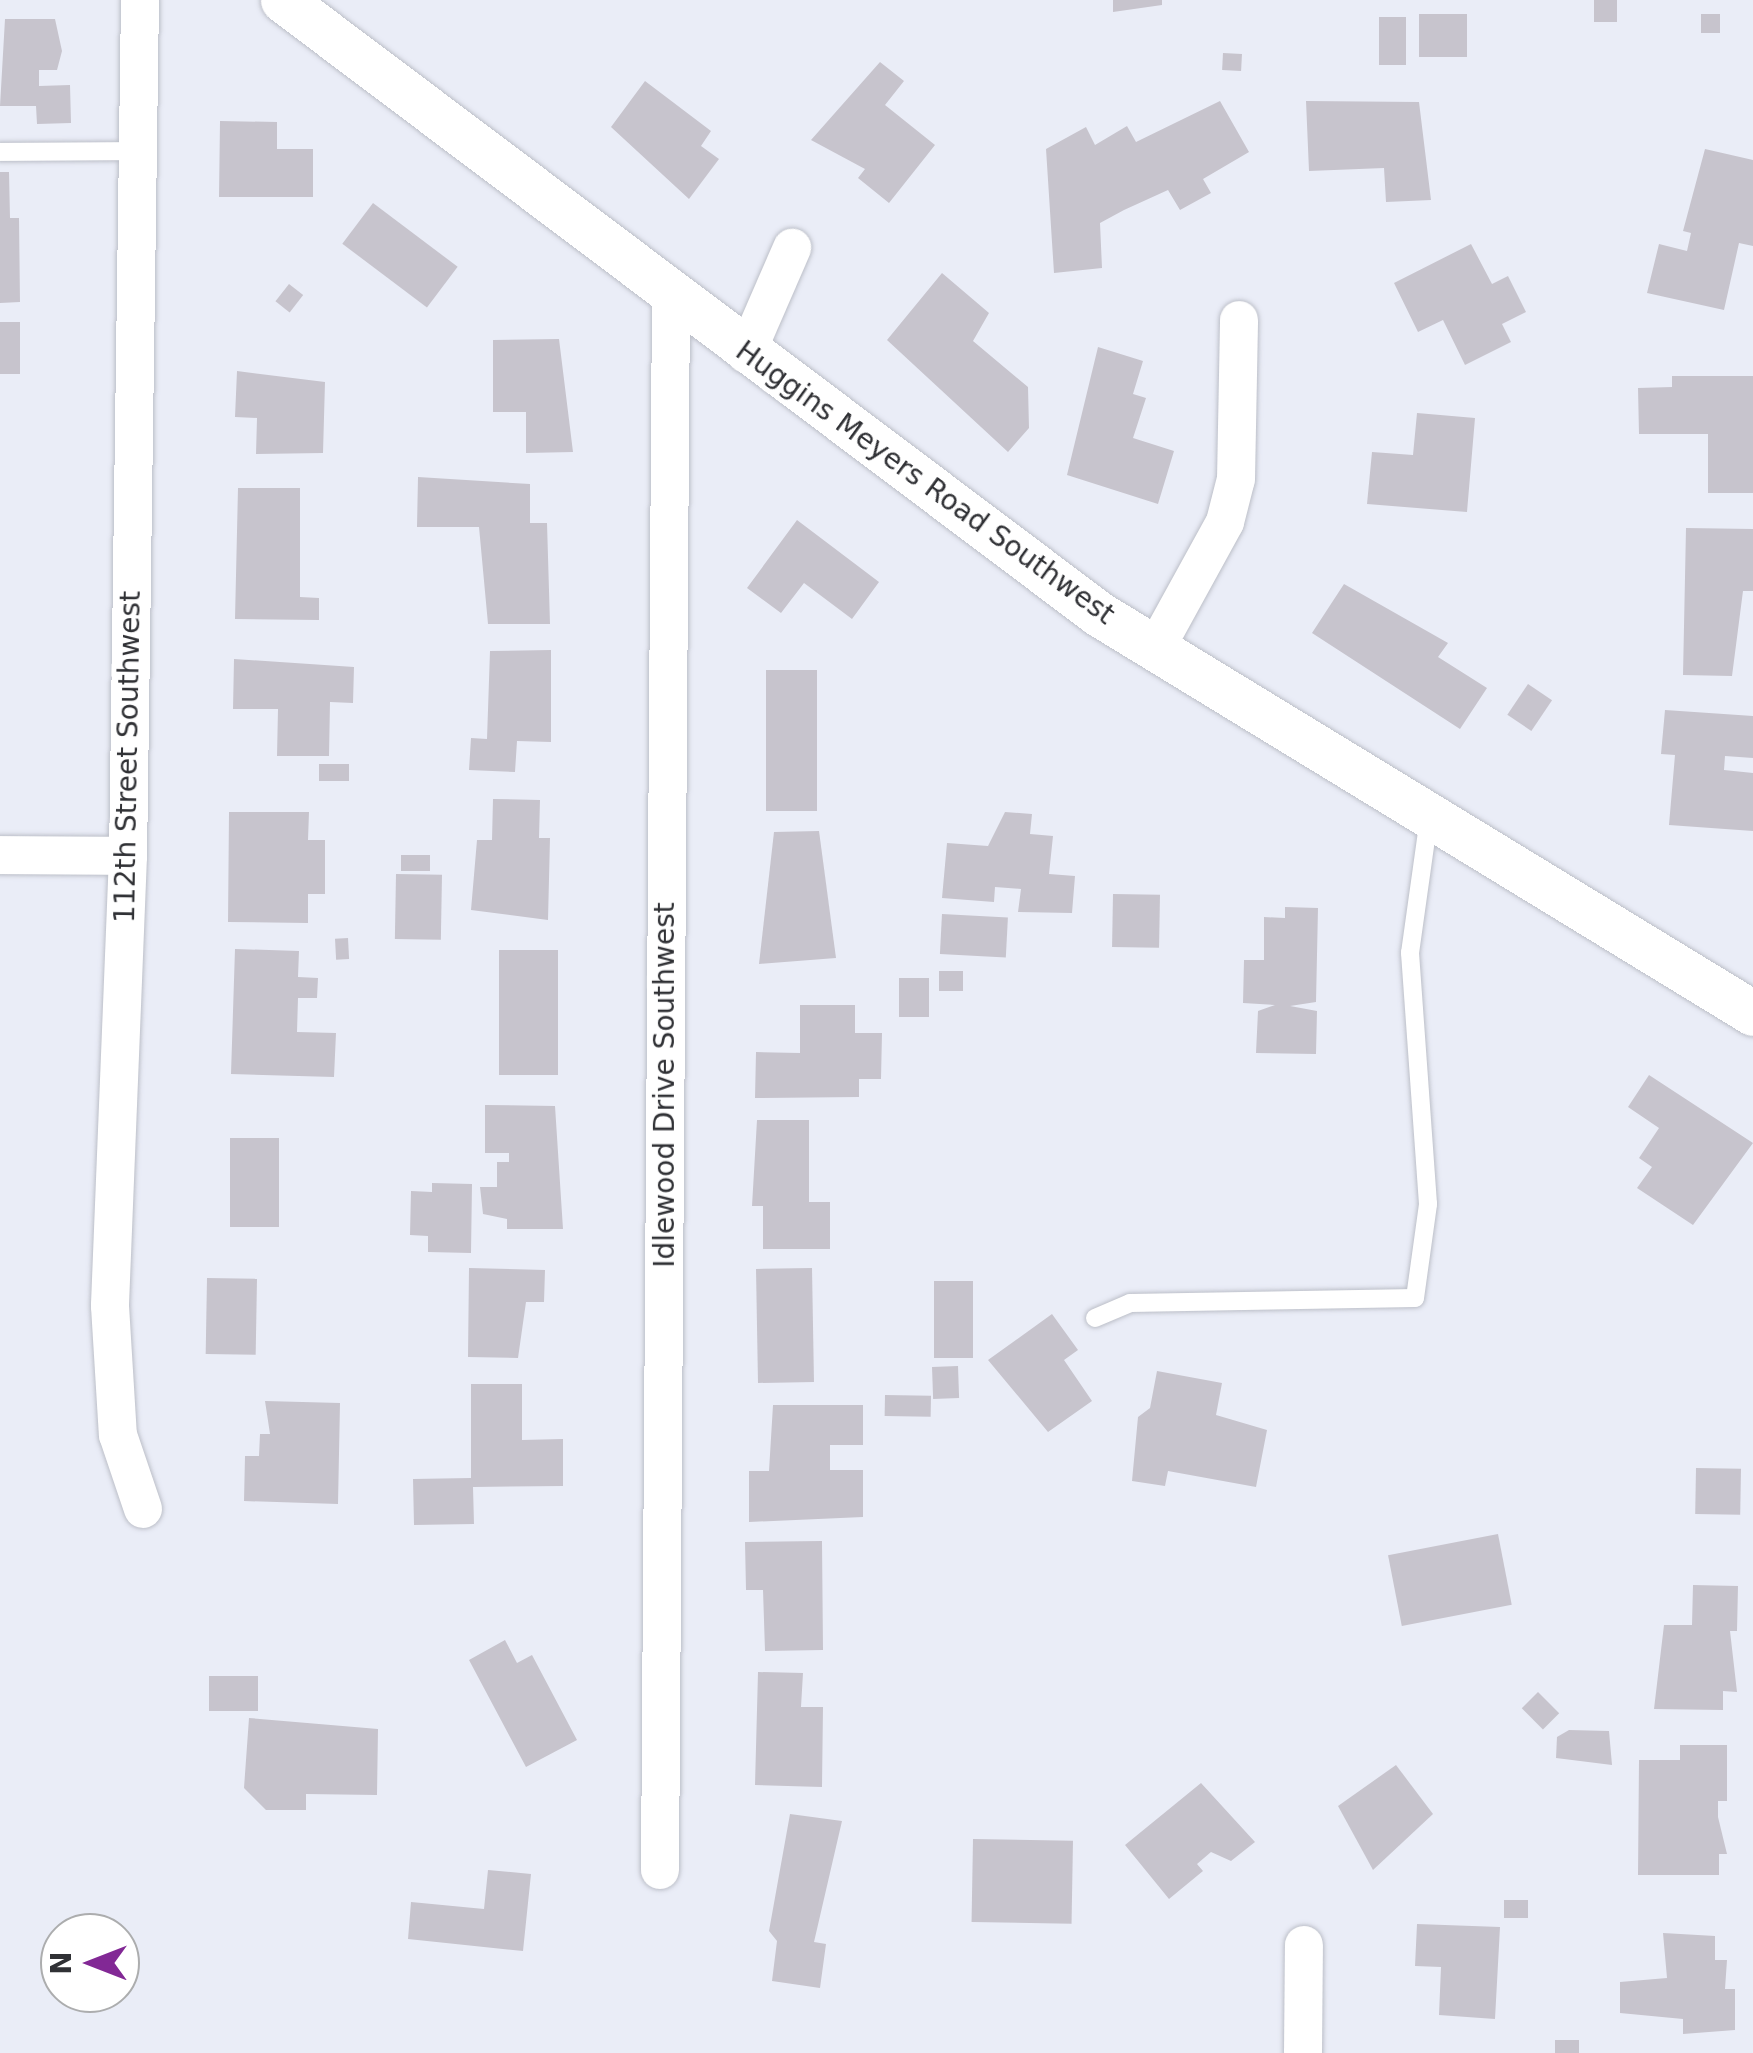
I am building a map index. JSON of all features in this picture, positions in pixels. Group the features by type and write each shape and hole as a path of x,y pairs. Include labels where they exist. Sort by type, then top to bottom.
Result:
{"street":[{"name":"112th Street Southwest","path":"140,0 128,856 110,1306 118,1435 143,1509"},
{"name":"Huggins Meyers Road Southwest","path":"283,0 671,299 748,348 1099,614 1158,644 1753,1013"},
{"path":"748,348 792,248"},
{"name":"Idlewood Drive Southwest","path":"660,1870 671,299"},
{"path":"1158,644 1224,522 1236,479 1239,320"},
{"path":"0,855 128,856"},
{"path":"1304,1945 1304,2053"}],"lane":[{"path":"0,152 138,152"},
{"path":"1096,1318 1130,1302 1415,1298 1428,1204 1410,953 1430,812"}],"building":[{"path":"1113,0 1162,0 1162,5 1113,12"},
{"path":"1594,0 1617,0 1617,22 1594,22"},
{"path":"1419,14 1467,14 1467,57 1419,57"},
{"path":"1701,14 1720,14 1720,33 1701,33"},
{"path":"1379,17 1406,17 1406,65 1379,65"},
{"path":"5,19 55,19 62,51 57,70 39,70 39,86 70,85 71,123 37,124 36,106 0,106"},
{"path":"1223,53 1242,54 1241,71 1222,70"},
{"path":"880,62 904,81 885,105 935,145 889,203 858,178 865,169 811,140"},
{"path":"645,81 711,131 701,146 719,159 689,199 611,127"},
{"path":"1220,101 1249,152 1203,179 1211,193 1180,210 1168,190 1124,210 1100,223 1102,268 1054,273 1046,149 1086,127 1095,145 1127,126 1136,142"},
{"path":"1306,101 1419,102 1431,200 1386,202 1384,168 1309,171"},
{"path":"220,121 277,122 277,149 313,149 313,197 219,197"},
{"path":"1705,149 1753,160 1753,246 1739,243 1724,310 1647,293 1659,244 1687,251 1691,233 1683,231"},
{"path":"0,172 9,172 10,218 19,218 20,302 0,303"},
{"path":"373,203 458,267 427,308 342,244"},
{"path":"1471,244 1492,284 1508,276 1526,312 1502,324 1511,342 1465,365 1443,320 1418,332 1394,283"},
{"path":"942,273 989,313 973,341 1028,387 1029,428 1008,452 887,340"},
{"path":"289,284 303,295 290,312 275,301"},
{"path":"0,322 20,322 20,374 0,374"},
{"path":"559,339 573,452 526,453 526,412 493,412 493,340"},
{"path":"1098,347 1143,361 1133,394 1146,398 1133,438 1174,451 1158,504 1067,475"},
{"path":"237,371 325,382 323,453 256,454 257,418 235,417"},
{"path":"1672,376 1753,376 1753,493 1708,493 1708,434 1639,434 1638,388 1672,387"},
{"path":"1417,413 1475,418 1467,512 1367,504 1372,452 1413,455"},
{"path":"418,477 530,484 530,523 547,523 550,624 488,624 479,527 417,527"},
{"path":"238,488 300,488 300,597 319,598 319,620 235,619"},
{"path":"797,520 879,582 852,619 804,583 781,613 747,588"},
{"path":"1686,528 1753,529 1753,591 1743,591 1732,676 1683,675"},
{"path":"1344,584 1448,643 1438,657 1487,688 1460,729 1312,633"},
{"path":"551,650 551,742 517,741 515,772 469,770 471,738 487,739 490,651"},
{"path":"234,659 354,667 353,703 330,702 329,756 277,756 278,709 233,709"},
{"path":"766,670 817,670 817,811 766,811"},
{"path":"1528,684 1552,700 1531,731 1507,715"},
{"path":"1665,710 1753,716 1753,758 1725,756 1724,770 1753,773 1753,831 1669,825 1675,755 1661,754"},
{"path":"319,764 349,764 349,781 319,781"},
{"path":"493,799 540,800 539,838 550,838 548,920 471,910 477,840 492,840"},
{"path":"229,812 309,812 308,840 325,840 325,894 308,894 308,923 228,922"},
{"path":"1005,812 1032,814 1030,834 1053,836 1049,874 1075,876 1072,913 1018,912 1021,889 995,887 994,902 942,898 947,843 988,846"},
{"path":"819,831 836,958 759,964 774,832"},
{"path":"401,855 430,855 430,871 401,871"},
{"path":"396,874 442,875 441,940 395,939"},
{"path":"1113,894 1160,895 1159,948 1112,947"},
{"path":"1285,907 1318,908 1316,1002 1290,1006 1317,1011 1316,1054 1256,1053 1258,1011 1275,1005 1243,1003 1244,960 1264,960 1264,917 1285,918"},
{"path":"942,914 1008,917 1006,957 940,954"},
{"path":"348,938 349,959 336,960 335,939"},
{"path":"235,949 299,951 298,977 318,978 317,998 298,998 297,1032 336,1033 334,1077 231,1074"},
{"path":"499,950 558,950 558,1075 499,1075"},
{"path":"939,971 963,971 963,991 939,991"},
{"path":"899,978 929,978 929,1017 899,1017"},
{"path":"800,1005 855,1005 855,1033 882,1033 881,1079 859,1079 859,1097 755,1098 756,1052 800,1053"},
{"path":"1649,1075 1753,1143 1693,1225 1637,1188 1652,1167 1639,1158 1659,1128 1628,1107"},
{"path":"485,1105 555,1106 563,1229 507,1229 507,1219 483,1214 480,1187 497,1187 497,1162 509,1162 509,1153 485,1153"},
{"path":"757,1120 809,1120 809,1202 830,1202 830,1249 763,1249 763,1206 752,1206"},
{"path":"230,1138 279,1138 279,1227 230,1227"},
{"path":"432,1183 472,1184 471,1253 428,1252 428,1236 410,1235 411,1191 432,1192"},
{"path":"469,1268 545,1270 544,1302 526,1302 518,1358 468,1357"},
{"path":"812,1268 814,1382 758,1383 756,1269"},
{"path":"207,1278 257,1279 256,1355 206,1354"},
{"path":"934,1281 973,1281 973,1358 934,1358"},
{"path":"1052,1314 1078,1350 1064,1360 1092,1401 1048,1432 988,1360"},
{"path":"958,1366 959,1398 933,1399 932,1367"},
{"path":"1157,1371 1222,1383 1216,1415 1267,1430 1256,1487 1168,1471 1165,1486 1132,1481 1138,1417 1150,1408"},
{"path":"471,1384 522,1384 522,1440 563,1439 563,1486 473,1487 474,1524 414,1525 413,1479 471,1478"},
{"path":"885,1395 931,1396 931,1417 885,1416"},
{"path":"265,1401 340,1403 338,1504 244,1501 245,1456 259,1456 260,1434 270,1434"},
{"path":"773,1405 863,1405 863,1445 830,1445 830,1470 863,1470 863,1517 749,1522 749,1471 769,1471"},
{"path":"1696,1468 1741,1469 1740,1515 1695,1514"},
{"path":"1498,1534 1512,1605 1402,1626 1388,1555"},
{"path":"822,1541 823,1650 765,1651 763,1590 746,1590 745,1542"},
{"path":"1693,1585 1738,1586 1737,1631 1730,1631 1737,1692 1723,1691 1723,1710 1654,1709 1664,1625 1692,1625"},
{"path":"505,1640 517,1663 532,1655 577,1740 526,1767 469,1660"},
{"path":"758,1672 803,1673 801,1707 823,1707 822,1787 755,1785"},
{"path":"209,1676 258,1676 258,1711 209,1711"},
{"path":"1538,1692 1559,1713 1543,1729 1522,1708"},
{"path":"249,1718 378,1729 377,1795 306,1794 306,1810 266,1810 244,1788"},
{"path":"1569,1730 1609,1731 1612,1765 1556,1758 1557,1737"},
{"path":"1680,1745 1727,1745 1727,1801 1718,1801 1718,1817 1727,1854 1719,1854 1719,1875 1638,1875 1639,1760 1680,1760"},
{"path":"1396,1765 1433,1814 1373,1870 1338,1806"},
{"path":"1201,1783 1255,1842 1231,1861 1211,1852 1197,1864 1203,1871 1169,1899 1125,1845"},
{"path":"790,1814 842,1821 814,1942 826,1944 820,1988 772,1981 777,1941 769,1931"},
{"path":"973,1839 1073,1841 1072,1924 972,1922"},
{"path":"488,1870 531,1874 523,1951 408,1939 411,1902 484,1909"},
{"path":"1504,1900 1528,1900 1528,1918 1504,1918"},
{"path":"1417,1924 1500,1927 1495,2019 1439,2015 1441,1967 1415,1966"},
{"path":"1663,1933 1715,1936 1715,1960 1727,1960 1725,1989 1735,1989 1735,2030 1683,2034 1683,2019 1620,2013 1620,1982 1667,1978"},
{"path":"1555,2040 1579,2040 1579,2053 1555,2053"}]}
